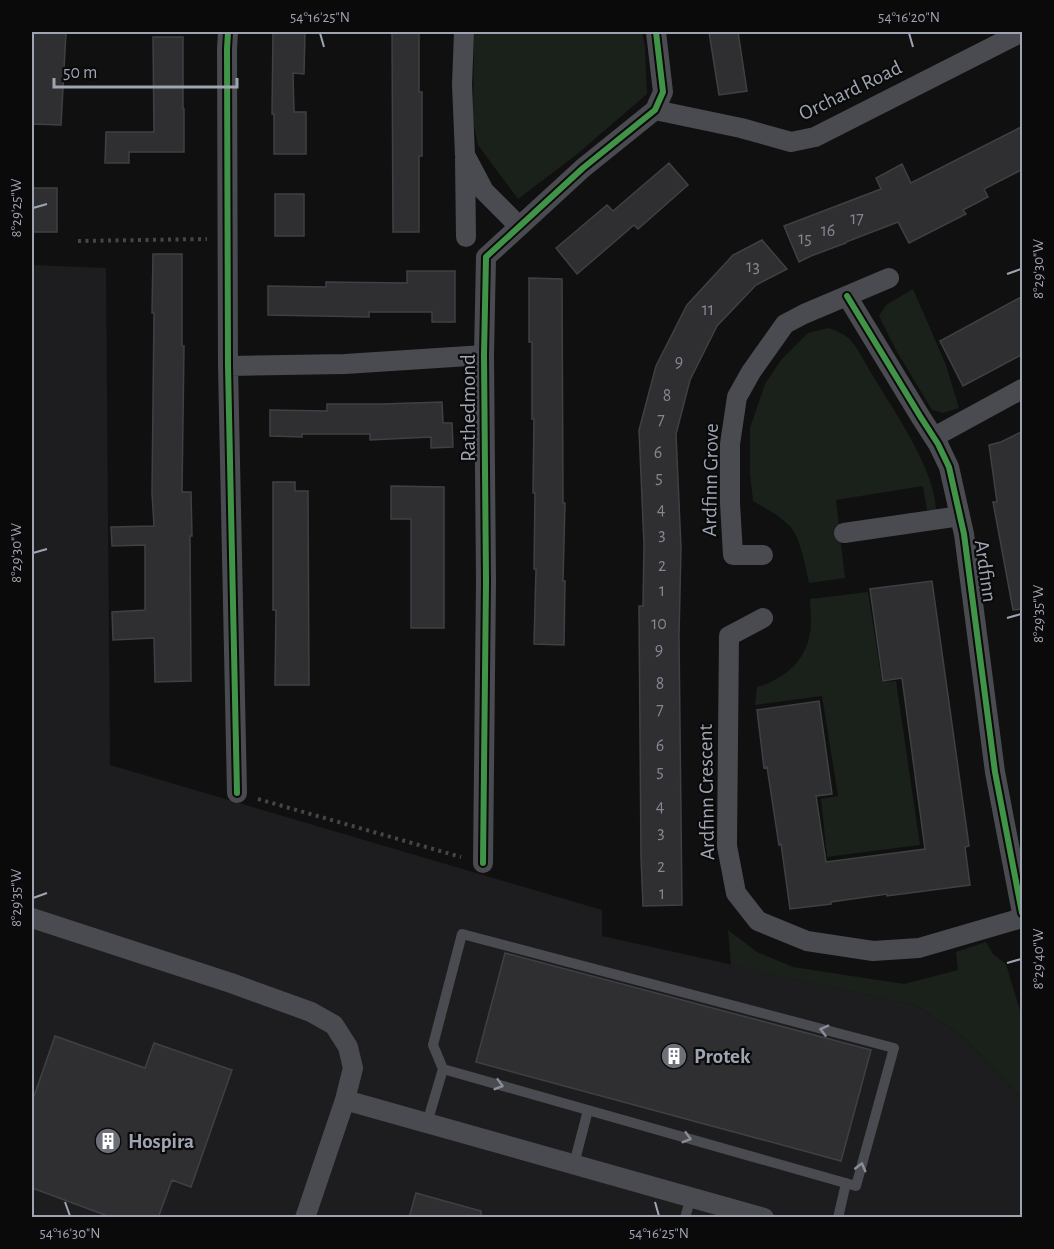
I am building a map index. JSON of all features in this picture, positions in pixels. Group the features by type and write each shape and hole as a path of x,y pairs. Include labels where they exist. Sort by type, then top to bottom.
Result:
{"street":[{"path":"228,32 228,366 237,793"},
{"path":"464,32 462,85 466,237"},
{"path":"655,110 663,92 656,32"},
{"name":"Orchard Road","path":"655,110 741,128 791,142 815,137 1022,32"},
{"name":"Rathedmond","path":"483,863 486,257 583,168 655,110"},
{"path":"465,155 484,191 519,226"},
{"name":"Ardfinn Grove","path":"763,555 733,555 730,444 737,397 751,372 785,324 889,278"},
{"name":"Ardfinn","path":"847,296 934,437 949,467 964,534 995,772 1023,913"},
{"name":"Rathedmond","path":"228,366 345,364 484,355"},
{"path":"934,437 1023,389"},
{"name":"Ardfinn","path":"844,533 960,516"},
{"name":"Ardfinn Crescent","path":"764,618 729,636 727,846 736,893 758,921 807,941 873,951 919,948 1023,918"},
{"path":"32,918 241,987 311,1012 334,1025 348,1047 352,1068 345,1100 305,1218"},
{"path":"345,1100 764,1218"}],"lane":[{"path":"427,1123 443,1069 433,1045 462,934 894,1048 856,1185 443,1069"},
{"path":"574,1164 588,1110"},
{"path":"838,1218 846,1183"},
{"path":"685,1218 691,1197"}],"path":[{"path":"78,241 227,238"},
{"path":"237,793 483,863"}],"shaded area":[{"path":"474,32 642,32 647,94 576,155 518,199 478,145 473,121"},
{"path":"32,265 106,268 110,765 602,910 602,936 915,1005 963,1036 1022,1099 1022,1217 32,1218"},
{"path":"913,289 946,365 959,408 943,413 932,410 896,350 879,316 886,305"},
{"path":"828,328 841,333 852,342 904,426 929,478 936,510 927,510 923,486 836,500 845,578 809,583 802,552 793,530 780,518 753,501 750,474 750,428 765,384 781,360 808,333"},
{"path":"868,592 882,682 896,681 920,845 827,857 821,799 838,796 822,696 755,705 757,687 787,672 802,656 810,635 810,599"},
{"path":"728,930 757,952 793,967 904,984 958,970 956,952 986,942 993,954 1006,964 1022,1017 1022,1099 963,1036 915,1005 731,965"}],"building":[{"path":"32,32 66,32 61,125 32,124"},
{"path":"273,32 305,32 304,74 293,73 294,112 306,112 306,154 274,154"},
{"path":"392,32 419,32 422,156 419,156 419,232 393,232"},
{"path":"709,32 738,32 747,91 719,95"},
{"path":"153,37 183,37 184,152 129,152 129,163 105,163 106,132 154,132"},
{"path":"1023,126 1023,169 984,189 988,197 963,210 966,214 909,243 898,222 799,262 784,226 881,189 876,178 902,164 911,183"},
{"path":"669,163 688,185 638,229 634,225 577,274 556,248 607,205 613,211"},
{"path":"32,188 57,188 57,232 32,232"},
{"path":"275,194 304,194 304,236 275,236"},
{"path":"762,240 787,269 756,285 717,326 690,380 676,434 681,548 679,636 682,905 643,906 639,606 643,606 644,544 639,430 656,366 687,305 733,255"},
{"path":"153,254 182,254 182,346 184,346 182,492 191,492 191,681 155,682 154,638 113,640 112,612 145,610 145,545 112,546 111,527 154,526 152,493"},
{"path":"407,271 455,271 455,322 432,322 432,312 369,312 369,317 268,315 268,286 326,287 326,282 407,283"},
{"path":"529,278 562,279 564,645 534,644 536,569 534,569 534,419 532,419 532,342 529,342"},
{"path":"1023,296 1023,354 963,386 940,341"},
{"path":"442,402 443,423 452,423 453,447 431,448 431,437 370,440 370,434 270,436 270,410 327,411 327,404"},
{"path":"1023,431 1023,609 1013,610 993,502 997,502 989,445"},
{"path":"273,482 295,482 295,491 308,491 309,685 275,685"},
{"path":"391,486 444,487 444,628 411,628 411,519 391,519"},
{"path":"932,581 969,846 965,847 970,885 887,896 887,894 790,909 767,767 764,768 757,710 819,701 832,794 816,796 826,862 925,849 902,678 883,681 870,589"},
{"name":"Protek","path":"505,953 871,1050 841,1161 476,1062"},
{"name":"Hospira","path":"55,1036 145,1068 154,1043 232,1070 191,1187 172,1180 158,1218 113,1218 32,1188 32,1102"},
{"path":"416,1193 481,1211 481,1218 409,1218"}],"cycle path":[{"path":"228,32 228,366 237,793"},
{"path":"483,863 486,257 583,168 655,110 663,92 656,32"},
{"path":"847,296 938,444 949,467 964,534 995,772 1022,913"}],"place":[{"name":"Protek","path":"674,1056"},
{"name":"Hospira","path":"108,1141"}]}
